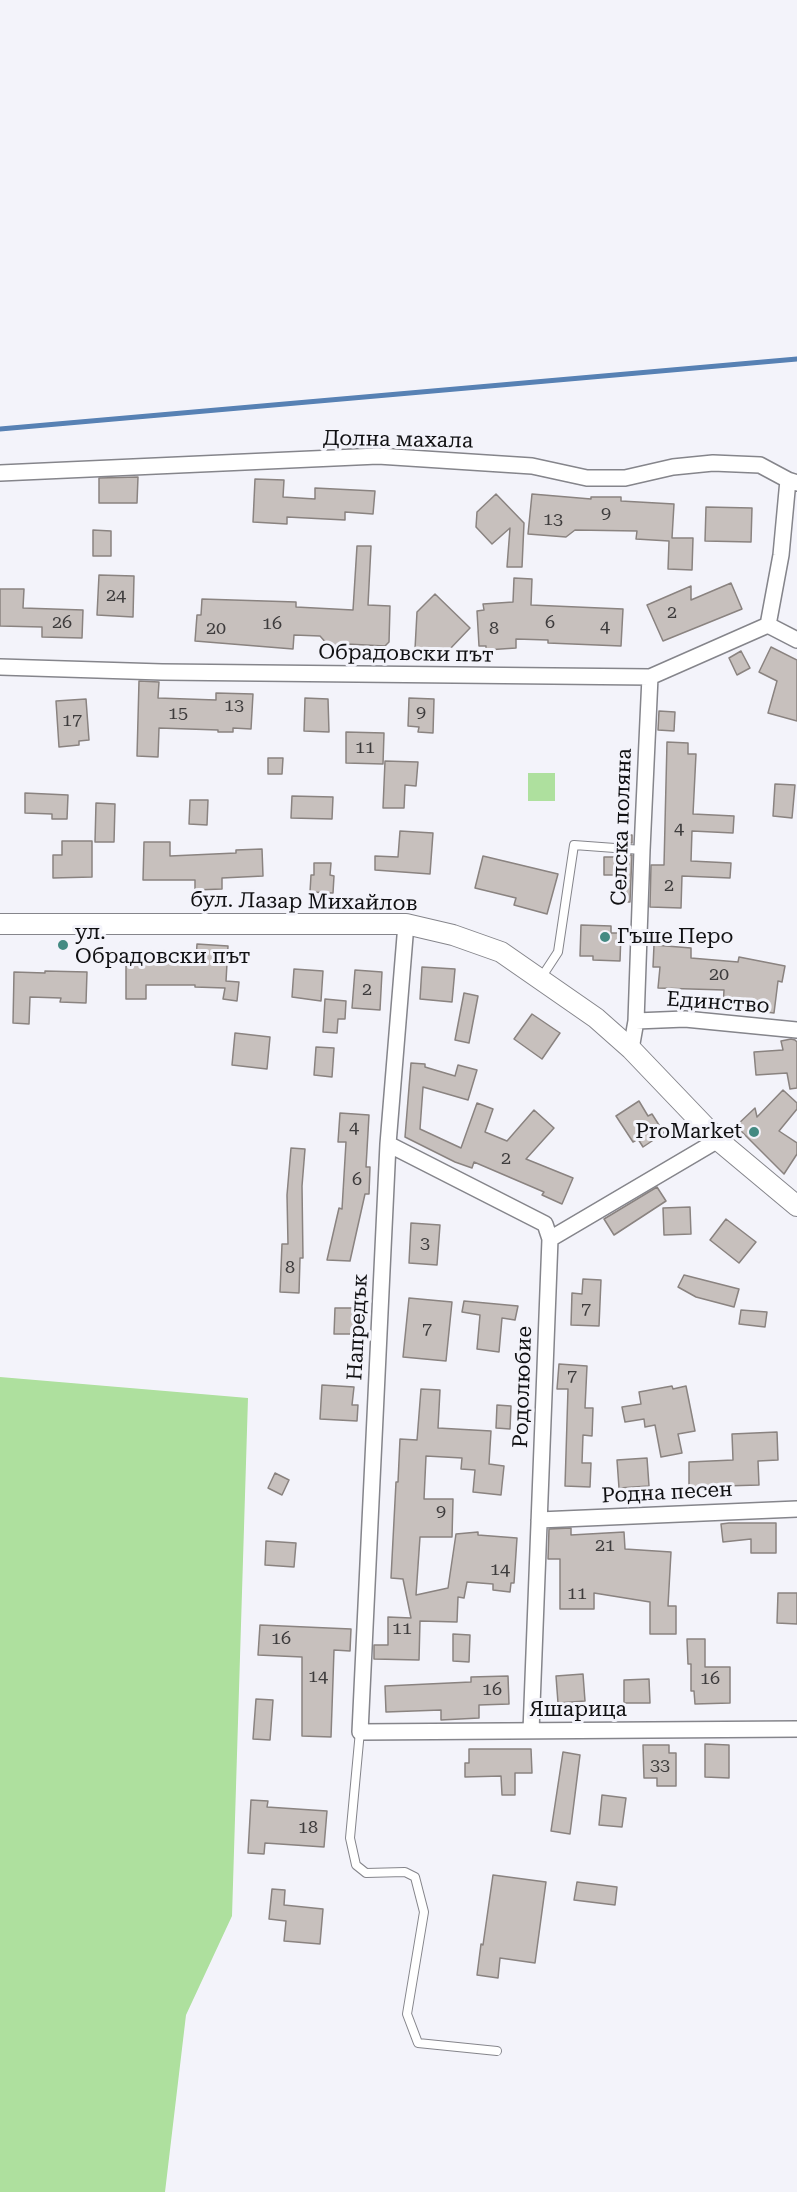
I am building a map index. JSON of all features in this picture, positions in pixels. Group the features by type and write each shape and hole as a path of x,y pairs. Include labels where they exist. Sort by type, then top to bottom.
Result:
{"street":[{"name":"Долна махала","path":"0,473 378,456 532,466 587,478 625,478 673,467 713,463 760,465 793,482 768,625"},
{"path":"768,625 797,640"},
{"name":"Обрадовски път","path":"0,667 162,672 650,678 768,625"},
{"name":"Селска поляна","path":"632,1049 636,1021 650,678"},
{"name":"бул. Лазар Михайлов","path":"0,924 406,924 453,935 501,952 596,1018 632,1049 718,1140 797,1206"},
{"name":"Напредък","path":"360,1729 388,1144 406,924"},
{"name":"Единство","path":"636,1021 685,1019 797,1030"},
{"path":"388,1144 545,1224 550,1239 718,1140"},
{"name":"Родолюбие","path":"531,1731 550,1239"},
{"name":"Родна песен","path":"539,1520 797,1509"},
{"name":"Яшарица","path":"360,1729 531,1731 797,1729"}],"lane":[{"path":"541,978 558,952 574,845 642,850"},
{"path":"360,1729 350,1838 356,1865 366,1873 405,1872 415,1877 424,1912 407,2014 418,2043 497,2051"}],"green space":[{"path":"528,773 555,773 555,801 528,801"},
{"path":"0,1377 248,1398 232,1916 186,2015 165,2192 0,2192"}],"building":[{"path":"138,477 137,503 99,503 99,478"},
{"path":"255,479 284,480 283,497 315,499 315,488 375,491 373,514 345,512 345,520 287,517 287,524 253,522"},
{"path":"496,494 524,523 522,567 507,567 510,528 492,544 476,527 477,512"},
{"path":"532,494 591,499 591,497 621,497 621,501 674,504 672,538 693,538 692,570 668,569 669,541 636,539 637,531 575,530 566,537 528,534"},
{"path":"706,507 752,508 751,542 705,541"},
{"path":"93,530 111,531 111,556 93,556"},
{"path":"357,546 371,546 368,605 390,606 389,642 385,646 328,645 320,636 294,635 293,649 195,641 197,615 201,615 202,599 296,602 296,607 353,610"},
{"path":"99,575 134,576 133,617 97,615"},
{"path":"514,578 532,579 531,605 623,609 621,646 548,643 548,640 516,639 516,648 486,650 486,646 479,646 477,611 484,610 483,604 513,602"},
{"path":"731,583 742,609 663,641 647,605 691,586 691,600"},
{"path":"0,589 24,589 23,608 83,610 82,638 42,637 42,627 0,626"},
{"path":"435,594 470,628 448,651 415,649 417,612"},
{"path":"771,647 797,660 797,721 768,713 777,681 759,672"},
{"path":"741,651 750,668 737,675 729,658"},
{"path":"139,681 159,682 158,698 216,700 216,693 253,694 251,729 233,728 233,732 218,732 218,730 159,728 158,757 137,756"},
{"path":"305,698 328,699 329,732 304,731"},
{"path":"409,698 434,699 433,733 418,732 419,727 408,726"},
{"path":"86,699 89,740 79,741 79,745 59,747 56,701"},
{"path":"659,711 675,712 674,731 658,730"},
{"path":"346,732 384,733 383,764 346,763"},
{"path":"667,742 688,743 688,754 696,754 693,814 734,816 733,833 692,831 691,861 731,863 730,878 682,876 681,908 650,907 651,865 664,865"},
{"path":"268,758 283,758 282,774 268,774"},
{"path":"385,761 418,762 416,786 405,785 404,808 383,808"},
{"path":"775,784 795,785 792,818 773,816"},
{"path":"25,793 68,795 67,819 52,819 52,814 25,813"},
{"path":"292,796 333,797 332,819 291,818"},
{"path":"190,800 208,800 207,825 189,824"},
{"path":"96,803 115,804 114,842 95,842"},
{"path":"400,831 433,833 430,874 375,870 375,856 398,857"},
{"path":"619,835 632,835 632,843 619,842"},
{"path":"62,841 92,841 92,877 53,878 53,855 62,855"},
{"path":"144,842 170,842 170,856 236,853 236,850 262,849 263,876 222,878 222,889 195,890 195,880 143,880"},
{"path":"618,854 632,855 630,902 623,902 624,891 618,891 618,875 604,875 604,857 618,857"},
{"path":"483,856 558,874 547,914 514,905 516,898 475,888"},
{"path":"314,863 331,863 330,875 334,876 333,893 310,892"},
{"path":"581,925 611,926 611,933 621,933 620,961 593,960 593,956 580,956"},
{"path":"197,944 228,946 226,981 239,982 237,1001 223,999 225,988 195,987 195,985 146,985 146,999 126,999 126,960 196,960"},
{"path":"654,945 691,948 691,958 738,962 739,957 785,966 782,982 778,981 774,1013 723,1007 724,990 658,988 660,967 653,967"},
{"path":"422,967 455,969 452,1002 420,999"},
{"path":"294,969 323,971 321,1001 292,997"},
{"path":"355,970 382,972 380,1010 352,1008"},
{"path":"45,971 87,972 86,1003 60,1002 61,998 30,997 29,1024 13,1023 14,972 45,973"},
{"path":"464,993 478,996 469,1043 455,1040"},
{"path":"325,999 346,1001 345,1019 338,1019 337,1033 323,1032"},
{"path":"532,1014 560,1033 542,1059 514,1039"},
{"path":"235,1033 270,1037 267,1069 232,1065"},
{"path":"791,1039 797,1042 797,1088 790,1089 787,1073 756,1075 754,1052 783,1050 781,1041"},
{"path":"316,1047 334,1048 332,1077 314,1075"},
{"path":"411,1063 425,1064 425,1067 455,1076 458,1065 477,1070 468,1100 423,1087 420,1129 461,1148 477,1103 493,1109 485,1132 507,1141 534,1110 554,1128 526,1159 573,1178 562,1204 542,1195 544,1192 474,1162 472,1168 455,1162 405,1137"},
{"path":"783,1090 797,1103 797,1109 779,1131 797,1143 797,1154 784,1174 736,1126 755,1108 757,1117"},
{"path":"639,1101 648,1116 652,1114 664,1133 643,1147 638,1139 633,1142 616,1116"},
{"path":"340,1113 369,1115 366,1167 370,1167 369,1194 365,1194 350,1261 327,1260 339,1208 342,1209 346,1142 338,1142"},
{"path":"291,1148 305,1149 302,1186 303,1258 300,1258 299,1293 280,1292 282,1244 288,1244 287,1195"},
{"path":"657,1187 666,1201 614,1235 604,1219"},
{"path":"690,1207 691,1234 664,1235 663,1208"},
{"path":"726,1219 756,1242 739,1263 710,1240"},
{"path":"411,1223 440,1225 437,1265 409,1263"},
{"path":"684,1275 739,1289 734,1307 696,1297 678,1287"},
{"path":"583,1279 601,1280 599,1326 571,1325 572,1293 582,1294"},
{"path":"409,1298 452,1302 446,1361 403,1357"},
{"path":"464,1301 518,1306 515,1320 502,1318 499,1352 477,1349 480,1315 462,1312"},
{"path":"335,1308 360,1308 360,1334 334,1334"},
{"path":"741,1310 767,1312 765,1327 739,1324"},
{"path":"559,1364 587,1366 585,1408 593,1408 592,1436 583,1435 582,1463 591,1463 590,1487 565,1486 568,1389 557,1389"},
{"path":"322,1385 354,1387 352,1405 358,1405 357,1421 320,1419"},
{"path":"672,1386 673,1389 686,1386 695,1431 678,1434 682,1453 661,1457 655,1425 645,1427 644,1419 625,1422 622,1407 641,1404 639,1392"},
{"path":"421,1389 440,1390 438,1428 491,1431 489,1464 504,1466 501,1495 473,1492 475,1470 461,1469 462,1458 426,1456 424,1499 453,1499 452,1537 420,1537 416,1595 448,1588 456,1534 478,1532 478,1535 517,1538 514,1583 511,1583 510,1592 493,1590 493,1584 467,1582 464,1598 458,1597 457,1622 420,1621 419,1660 374,1659 374,1645 388,1645 388,1617 411,1618 403,1579 391,1578 400,1439 417,1440"},
{"path":"497,1405 511,1406 510,1429 496,1428"},
{"path":"777,1432 778,1460 758,1461 759,1485 689,1487 689,1462 733,1460 732,1434"},
{"path":"647,1458 649,1486 619,1488 617,1460"},
{"path":"275,1473 289,1480 282,1495 268,1488"},
{"path":"776,1523 776,1553 751,1553 751,1539 723,1542 721,1524"},
{"path":"571,1528 571,1535 624,1532 625,1549 671,1552 668,1606 676,1606 676,1634 650,1634 650,1602 594,1593 594,1609 560,1609 560,1559 548,1559 549,1529"},
{"path":"266,1541 296,1543 294,1567 265,1565"},
{"path":"778,1593 797,1593 797,1624 777,1623"},
{"path":"260,1625 351,1629 350,1651 334,1650 331,1737 302,1736 302,1657 258,1655"},
{"path":"453,1634 470,1635 469,1662 453,1661"},
{"path":"687,1639 705,1639 705,1667 730,1667 730,1703 695,1704 694,1691 691,1691 691,1664 688,1664"},
{"path":"583,1674 585,1701 558,1703 556,1676"},
{"path":"508,1676 509,1704 479,1705 479,1718 441,1720 441,1710 386,1712 385,1686 471,1682 471,1677"},
{"path":"649,1679 650,1703 624,1703 624,1680"},
{"path":"256,1699 273,1700 270,1740 253,1739"},
{"path":"705,1744 729,1745 729,1778 705,1777"},
{"path":"643,1745 669,1745 669,1753 676,1753 676,1786 657,1786 657,1778 644,1778"},
{"path":"469,1749 531,1749 532,1773 515,1773 515,1795 502,1795 501,1776 465,1777 465,1763 469,1763"},
{"path":"563,1752 580,1755 570,1834 551,1831"},
{"path":"602,1795 626,1798 622,1827 599,1825"},
{"path":"251,1800 268,1801 267,1807 327,1811 324,1847 265,1843 264,1854 248,1853"},
{"path":"493,1875 546,1882 535,1963 500,1958 498,1978 477,1975"},
{"path":"577,1882 617,1887 615,1905 574,1900"},
{"path":"272,1889 285,1890 284,1905 323,1909 320,1944 284,1941 286,1921 269,1919"}],"waterway":[{"path":"0,429 797,359"}],"place":[{"name":"Гъше Перо","path":"605,937"},
{"name":"ул. Обрадовски път","path":"63,945"},
{"name":"ProMarket","path":"754,1132"}]}
